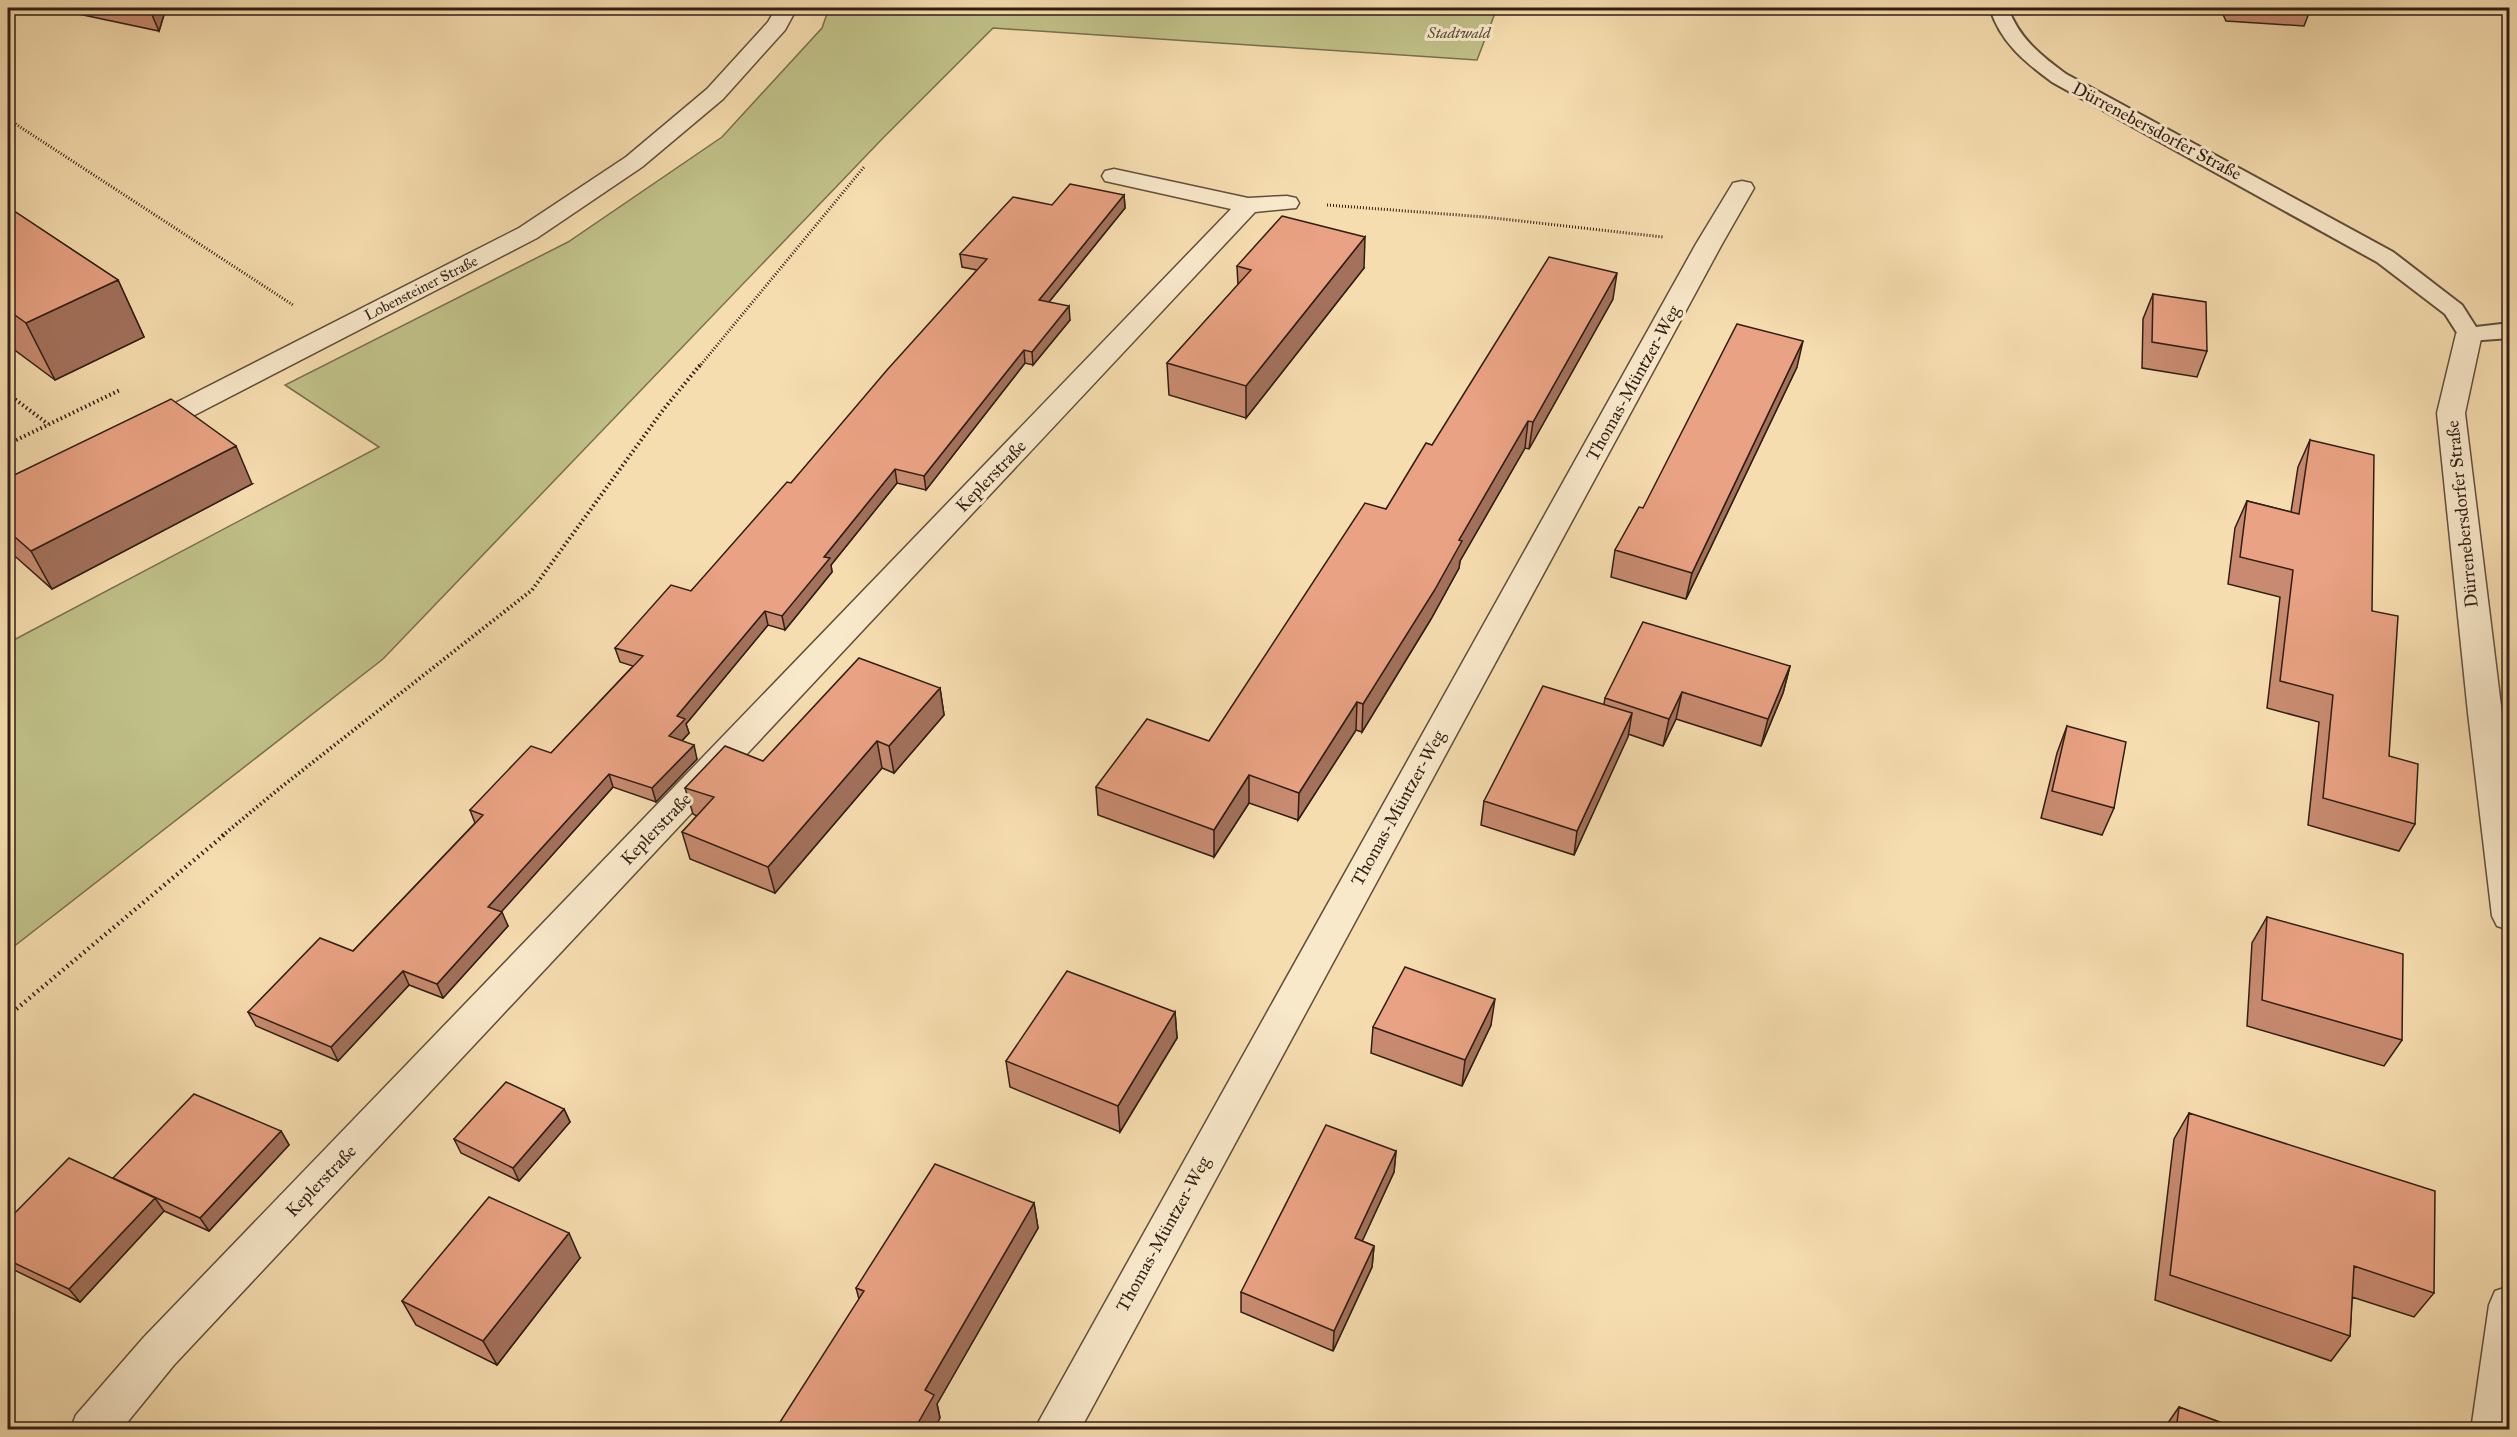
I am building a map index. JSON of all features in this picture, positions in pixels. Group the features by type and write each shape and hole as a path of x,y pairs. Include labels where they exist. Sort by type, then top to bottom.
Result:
{"street":[{"name":"Lobensteiner Straße","path":"124,440 528,233 634,162 715,94 777,25 786,8"},
{"path":"1114,176 1248,206 1287,202"},
{"name":"Thomas-Müntzer-Weg","path":"1056,1430 1742,188"},
{"name":"Keplerstraße","path":"92,1430 159,1351 1248,206"},
{"name":"Dürrenebersdorfer Straße","path":"2469,334 2451,413 2484,713 2510,916"},
{"path":"2493,1430 2510,1305"}],"lane":[{"name":"Dürrenebersdorfer Straße","path":"1999,8 2001,20 2023,50 2060,78 2385,257 2454,309 2469,334"},
{"path":"2469,334 2510,330"}],"path":[{"path":"8,119 297,307"},
{"path":"8,1016 280,788 532,590 663,410 864,166"},
{"path":"1318,204 1485,217 1668,237"},
{"path":"8,394 48,424"}],"green space":[{"name":"Stadtwald","path":"829,8 1497,8 1477,60 993,28 884,137 383,659 8,951 8,643 379,447 285,385 568,242 722,137 822,28"}],"building":[{"path":"1070,184 1124,195 1039,300 1069,306 1032,352 1024,350 924,476 895,469 824,557 830,558 782,616 765,611 677,716 685,719 669,736 694,745 652,788 609,774 488,907 502,912 437,984 403,971 331,1047 248,1012 320,938 353,951 483,815 470,810 531,746 551,753 643,656 615,648 671,585 691,591 787,482 791,483 887,370 987,259 960,254 1013,197 1052,205"},
{"path":"8,207 118,280 26,323 8,310"},
{"path":"1282,216 1365,237 1246,386 1167,363 1251,270 1237,266"},
{"path":"1549,257 1617,273 1533,422 1528,421 1459,540 1462,541 1434,591 1363,704 1357,702 1299,793 1249,775 1214,830 1096,787 1147,719 1209,741 1365,503 1386,509 1426,443 1432,445"},
{"path":"2153,294 2206,302 2207,351 2152,342"},
{"path":"1737,324 1803,341 1692,573 1615,550 1639,507 1643,508"},
{"path":"171,399 236,446 31,551 8,531 8,478"},
{"path":"2310,440 2374,455 2372,611 2398,616 2389,756 2418,764 2415,824 2323,798 2333,695 2280,681 2293,570 2240,557 2247,501 2299,514"},
{"path":"1643,622 1790,666 1768,719 1682,692 1669,719 1605,698"},
{"path":"859,658 940,688 889,746 877,741 768,867 682,832 714,797 685,788 725,746 763,761"},
{"path":"1543,686 1632,713 1577,831 1484,801"},
{"path":"2067,726 2126,742 2114,808 2052,791"},
{"path":"2267,917 2403,954 2402,1040 2262,1000"},
{"path":"1405,967 1495,999 1465,1060 1373,1027"},
{"path":"1067,971 1175,1012 1118,1106 1006,1061"},
{"path":"506,1082 564,1109 513,1168 454,1139"},
{"path":"194,1094 281,1131 200,1218 113,1178"},
{"path":"2189,1113 2435,1191 2434,1293 2354,1266 2350,1336 2170,1275"},
{"path":"1326,1125 1396,1151 1355,1238 1374,1246 1334,1331 1241,1292"},
{"path":"69,1158 155,1198 69,1289 8,1260 8,1220"},
{"path":"935,1164 1034,1203 925,1390 934,1395 914,1430 775,1430 864,1291 856,1288"},
{"path":"489,1197 569,1233 483,1341 402,1301"},
{"path":"2179,1407 2241,1430 2176,1430"}]}
